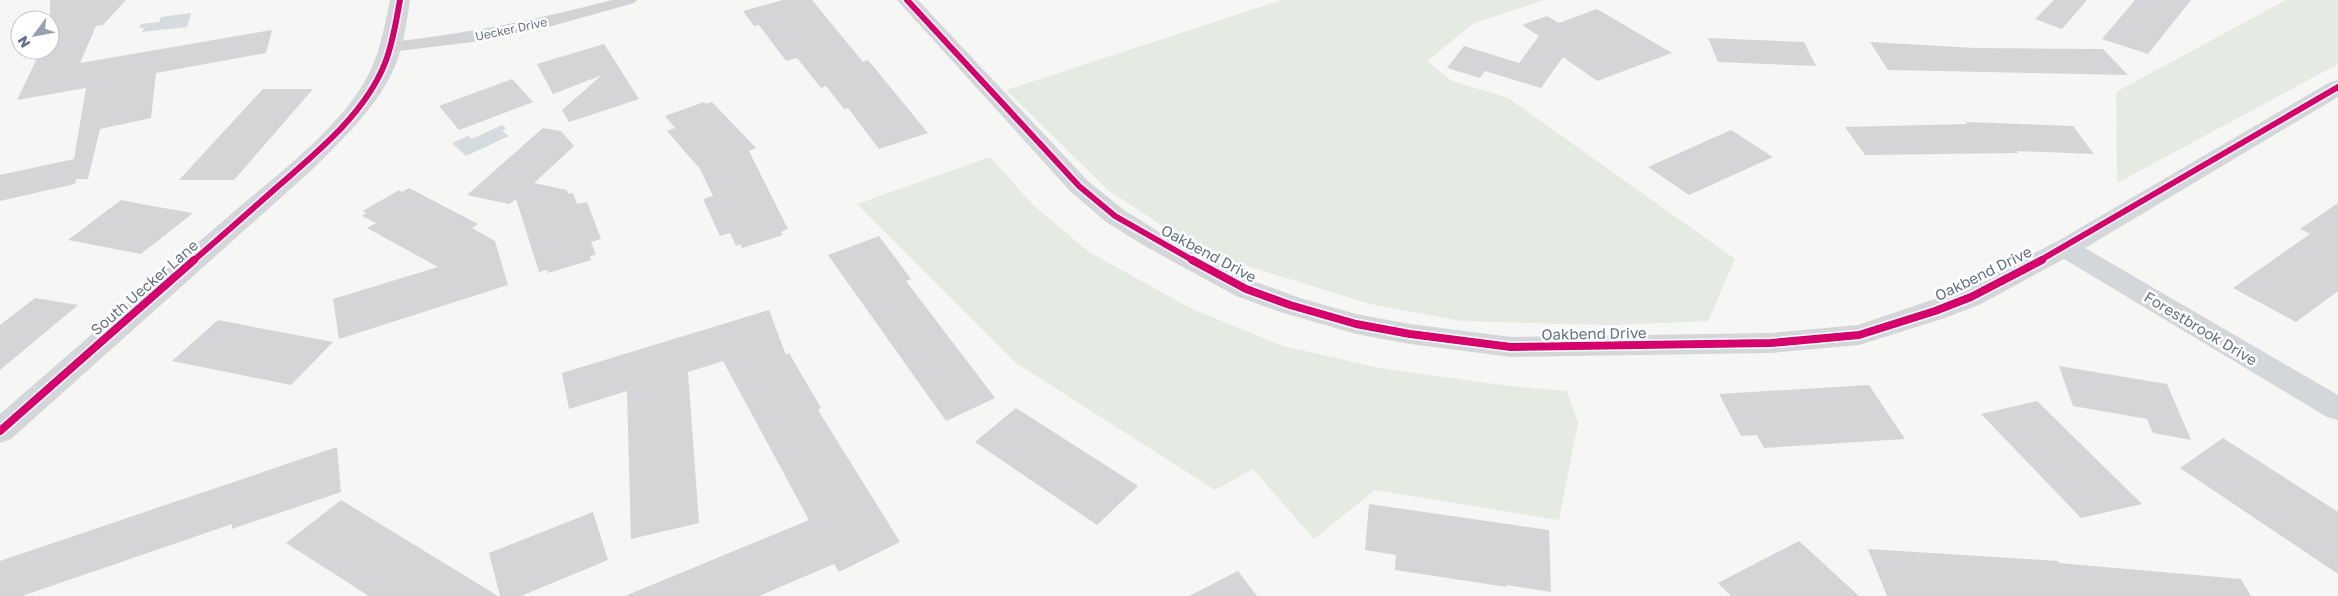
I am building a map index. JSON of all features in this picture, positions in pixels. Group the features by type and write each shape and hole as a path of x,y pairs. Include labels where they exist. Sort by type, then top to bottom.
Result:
{"street":[{"name":"South Uecker Lane","path":"0,431 305,163 351,117 375,82 391,47 400,0"},
{"name":"Uecker Drive","path":"391,47 472,37 552,21 629,0"},
{"name":"Oakbend Drive","path":"907,0 1079,186 1115,216 1152,239 1246,289 1356,324 1410,334 1511,347 1771,343 1859,336 1935,312 1971,297 2065,248 2338,87"},
{"name":"Forestbrook Drive","path":"2065,248 2338,409"}],"shaded area":[{"path":"1282,0 1545,0 1474,23 1427,61 1452,81 1508,98 1735,259 1708,321 1611,325 1461,321 1370,304 1202,252 1108,190 1006,90"},
{"path":"2286,0 2338,0 2338,64 2117,183 2116,92"},
{"path":"191,13 187,27 142,32 144,28 139,28 141,24 159,22 161,17"},
{"path":"502,125 506,128 502,131 509,136 466,156 452,143 468,136 472,139"},
{"path":"990,157 1033,205 1089,252 1190,308 1283,346 1379,368 1509,386 1567,391 1578,423 1559,520 1375,490 1314,539 1253,469 1215,490 1016,363 857,204"}],"building":[{"path":"50,0 126,0 103,25 96,26 80,63 272,30 266,53 156,73 151,118 100,129 88,179 76,179 75,184 0,201 0,175 74,159 86,88 17,100 36,60 60,60 60,10 50,10"},
{"path":"783,0 812,0 863,62 868,60 928,133 879,149 848,108 844,109 826,86 821,88 797,58 786,61 759,25 754,26 743,11"},
{"path":"2054,0 2087,0 2062,29 2035,19"},
{"path":"2135,0 2191,0 2148,54 2102,39"},
{"path":"1597,9 1672,53 1597,81 1563,57 1541,88 1485,71 1480,78 1447,68 1464,46 1519,63 1539,36 1522,25 1547,16 1559,23"},
{"path":"1708,38 1804,42 1816,66 1718,62"},
{"path":"1870,42 1976,48 2103,49 2128,75 1888,70"},
{"path":"604,44 639,99 569,122 562,110 602,75 553,94 537,64"},
{"path":"512,79 533,102 459,130 439,106"},
{"path":"263,89 313,89 234,180 179,180"},
{"path":"704,102 706,104 712,102 756,148 749,151 788,229 781,232 783,235 742,248 740,244 736,246 730,233 720,236 703,199 713,196 700,169 667,131 675,128 665,116"},
{"path":"1966,122 2073,126 2094,154 2017,151 2018,153 1865,155 1845,127 1967,124"},
{"path":"543,128 561,131 574,146 534,183 567,190 568,194 573,193 577,204 587,202 601,239 591,242 596,255 590,256 591,260 548,273 547,270 539,272 516,199 509,204 467,195"},
{"path":"1731,130 1773,157 1689,195 1648,167"},
{"path":"409,188 478,224 472,228 495,241 508,285 339,339 333,299 438,267 367,228 376,223 362,216 366,213 363,211 399,190 402,192"},
{"path":"121,200 193,213 141,254 68,240"},
{"path":"2338,203 2338,291 2296,322 2233,288 2310,234 2300,229"},
{"path":"879,236 911,279 906,281 995,398 946,421 828,255"},
{"path":"35,298 78,305 0,370 0,325"},
{"path":"769,310 786,355 789,353 821,408 818,410 900,542 839,572 834,564 759,596 625,596 809,520 723,361 688,372 699,523 631,539 627,391 569,409 562,373"},
{"path":"218,320 333,342 291,385 172,361"},
{"path":"2059,366 2167,384 2191,440 2153,433 2147,419 2073,406"},
{"path":"1869,385 1905,439 1764,448 1757,435 1741,436 1719,394"},
{"path":"2037,401 2142,504 2081,518 1981,414"},
{"path":"1016,408 1138,486 1097,525 975,442"},
{"path":"2223,438 2338,512 2338,574 2180,468"},
{"path":"337,447 341,492 232,529 232,524 22,596 0,596 0,561"},
{"path":"341,500 498,596 369,596 286,543"},
{"path":"1369,504 1549,530 1551,592 1395,570 1396,555 1365,550"},
{"path":"593,512 608,560 521,596 500,596 489,553"},
{"path":"1799,541 1859,596 1731,596 1718,583"},
{"path":"1868,549 2058,561 2059,563 2241,579 2251,596 1887,596"},
{"path":"1238,571 1257,596 1189,596"}],"cycle path":[{"path":"0,431 305,163 344,124 367,95 385,63 400,0"},
{"path":"907,0 1079,186 1115,216 1152,239 1246,289 1290,305 1356,324 1410,334 1511,347 1771,343 1859,335 1935,311 1971,297 2065,248 2338,87"}]}
